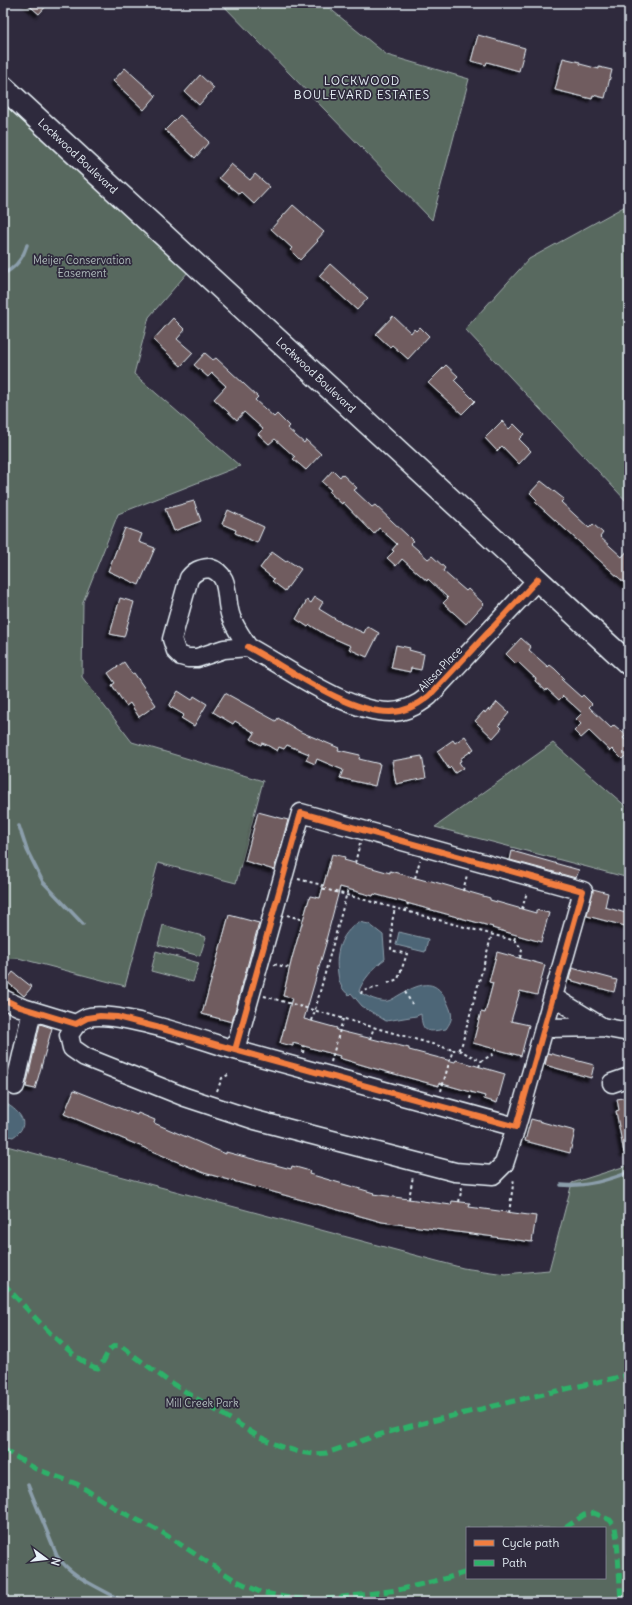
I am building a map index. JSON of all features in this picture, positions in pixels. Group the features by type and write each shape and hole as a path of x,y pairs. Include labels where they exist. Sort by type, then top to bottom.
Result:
{"main road":[{"name":"Lockwood Boulevard","path":"3,87 629,664"}],"street":[{"path":"209,568 219,572 224,578 231,617 248,647 224,649 197,658 181,656 176,651 172,639 189,578 194,572 200,569 209,568"},
{"name":"Alissa Place","path":"248,647 342,699 375,710 390,712 402,710 416,705 429,696 538,579"},
{"path":"235,1050 300,813 583,891 516,1127 504,1164 493,1175 455,1172 255,1120 185,1097 85,1057 72,1048 69,1035 76,1024 87,1018 100,1016 117,1017 156,1027 235,1050 516,1127"},
{"path":"553,997 602,1027"},
{"path":"3,999 20,1007 76,1024"},
{"path":"15,1086 32,1011"},
{"path":"544,1028 602,1027 629,1032"},
{"path":"612,1083 629,1077"}],"path":[{"path":"355,863 363,831"},
{"path":"284,874 346,895 514,940 522,950 520,958"},
{"path":"522,909 531,877"},
{"path":"312,1021 348,889"},
{"path":"406,911 408,903"},
{"path":"388,983 398,979 407,954 391,950 392,922 395,908"},
{"path":"458,1050 462,1044 492,934"},
{"path":"514,940 516,935"},
{"path":"361,994 362,991 379,987"},
{"path":"251,992 453,1050 458,1050 481,1061"},
{"path":"405,992 412,1004"},
{"path":"327,1075 343,1019"},
{"path":"370,1039 374,1027"},
{"path":"479,1067 481,1061 492,1055 496,1049"},
{"path":"437,1105 453,1050"},
{"path":"212,1106 222,1078 228,1075"},
{"path":"409,1199 415,1161"},
{"path":"509,1213 514,1178"}],"green space":[{"path":"221,3 323,3 387,55 469,79 432,220"},
{"name":"Meijer Conservation Easement","path":"3,87 195,264 149,317 134,374 240,466 118,514 83,602 82,677 132,742 263,781 236,883 158,863 125,986 18,958 3,959"},
{"path":"629,204 629,504 465,329 529,259"},
{"path":"553,743 629,809 629,878 435,827"},
{"path":"163,925 206,937 200,956 158,945"},
{"path":"156,951 199,963 193,982 151,971"},
{"name":"Mill Creek Park","path":"3,1145 463,1268 505,1274 549,1270 572,1183 629,1165 629,1602 3,1602"}],"water":[{"path":"359,922 369,924 383,935 385,959 369,974 362,984 359,992 373,999 388,1001 416,987 423,985 434,986 444,996 451,1011 452,1017 446,1029 435,1031 427,1030 423,1025 421,1014 386,1021 362,1006 351,993 349,995 344,991 338,977 338,951 347,932"},
{"path":"399,932 428,939 425,952 396,945"},
{"path":"3,1102 18,1113 23,1122 19,1132 13,1137 3,1135"}],"building":[{"path":"26,3 49,3 39,14"},
{"path":"478,35 525,48 519,71 487,62 486,65 471,61"},
{"path":"563,58 599,69 599,67 612,70 605,98 593,95 592,99 555,90"},
{"path":"125,68 156,96 144,110 113,81"},
{"path":"200,75 214,88 199,105 185,92"},
{"path":"180,115 209,142 195,158 165,130"},
{"path":"231,164 250,180 255,174 270,187 254,204 241,192 239,194 219,178"},
{"path":"293,205 324,232 317,240 318,241 300,260 290,250 292,248 271,229"},
{"path":"330,264 368,298 357,310 319,276"},
{"path":"393,316 411,333 414,329 416,331 420,327 429,336 408,359 392,345 390,347 376,334"},
{"path":"173,318 185,330 177,339 193,353 181,366 153,340"},
{"path":"205,353 213,360 216,358 258,397 255,400 274,417 277,414 289,426 287,428 304,443 306,440 321,454 306,470 293,459 295,457 275,439 269,444 258,434 263,429 244,412 237,420 214,399 226,386 212,373 208,377 194,365"},
{"path":"446,365 458,376 454,380 475,401 462,414 428,383"},
{"path":"502,421 509,429 514,424 524,434 519,439 531,451 519,464 502,446 497,451 485,438"},
{"path":"333,470 340,477 342,474 357,488 354,490 372,507 375,505 413,541 410,543 428,559 432,556 445,568 443,571 466,591 468,589 484,604 466,624 443,603 448,598 428,579 427,581 402,559 396,566 387,558 394,551 392,550 397,544 379,528 374,534 343,502 342,504 329,492 331,490 322,482"},
{"path":"541,481 564,499 561,502 589,528 593,524 603,533 600,537 622,557 629,549 629,587 535,502 537,500 530,493"},
{"path":"194,501 201,521 174,531 165,509"},
{"path":"228,510 264,527 257,543 235,533 236,530 222,524"},
{"path":"125,528 142,534 139,542 155,548 139,585 108,571"},
{"path":"272,552 286,562 287,560 301,569 285,591 272,581 274,579 260,568"},
{"path":"315,597 323,602 319,609 342,623 364,633 367,626 379,633 367,657 349,649 351,646 326,635 310,625 308,627 296,619 307,600 311,603"},
{"path":"120,598 134,602 124,637 110,634"},
{"path":"521,638 531,647 529,650 548,667 550,665 555,669 564,678 562,680 581,697 583,695 592,704 589,707 611,728 614,725 626,735 623,738 629,743 629,752 622,759 612,749 610,751 589,731 581,738 574,731 581,724 576,719 582,713 563,696 559,700 547,689 546,691 518,662 516,664 506,654"},
{"path":"396,645 410,648 409,650 424,654 421,670 411,668 410,672 391,668"},
{"path":"124,662 132,674 134,673 156,705 139,717 130,703 126,706 112,685 115,683 108,673"},
{"path":"178,691 192,700 194,696 207,704 194,726 181,718 184,715 169,706"},
{"path":"225,693 276,721 278,718 301,732 339,748 338,750 360,755 359,759 380,764 375,786 340,778 343,770 317,759 315,764 306,760 309,754 287,745 284,749 279,747 277,751 262,743 261,745 251,739 255,733 235,721 233,724 213,712"},
{"path":"497,702 509,713 499,725 502,728 493,738 475,721 484,711 485,713 488,709 490,711"},
{"path":"465,736 474,749 460,759 461,761 459,762 463,768 455,773 451,767 449,769 437,751 453,740 455,743"},
{"path":"422,756 426,778 396,784 392,761"},
{"path":"258,812 288,820 274,870 245,861"},
{"path":"512,851 579,870 576,878 510,860"},
{"path":"332,854 345,857 344,860 390,873 390,871 427,881 428,880 536,913 536,910 549,913 541,942 374,894 373,896 340,887 327,940 304,1019 337,1028 336,1030 409,1048 409,1050 455,1062 456,1060 505,1074 497,1103 484,1099 485,1096 439,1083 439,1086 376,1069 339,1058 340,1056 293,1043 293,1046 280,1043 292,998 283,996 292,958 310,896 320,898"},
{"path":"593,889 608,893 605,907 629,914 629,927 587,916"},
{"path":"229,915 259,923 232,1022 202,1014"},
{"path":"497,952 545,965 537,995 520,991 511,1021 529,1025 521,1056 473,1043 481,1012 485,1013 493,983 489,982"},
{"path":"572,968 617,980 614,992 569,980"},
{"path":"13,972 32,987 24,996 6,981"},
{"path":"40,1024 52,1028 35,1089 26,1087"},
{"path":"548,1053 594,1065 591,1078 545,1065"},
{"path":"74,1090 137,1115 138,1113 155,1120 154,1123 226,1154 226,1152 291,1169 292,1166 310,1171 309,1174 374,1193 373,1194 451,1205 452,1201 470,1203 469,1207 536,1216 532,1242 382,1222 204,1173 64,1114"},
{"path":"629,1097 629,1153 624,1153 616,1111 619,1110 617,1099"},
{"path":"531,1119 575,1131 570,1153 525,1141"}],"waterway":[{"path":"3,274 12,269 18,262 27,245"},
{"path":"19,826 27,850 43,882 83,924"},
{"path":"561,1185 578,1185 596,1182 629,1172"},
{"path":"28,1485 57,1556 63,1564 79,1577 124,1602"}],"marked path":[{"path":"3,1283 49,1332 88,1365 98,1368 110,1349 116,1346 121,1346 168,1381 258,1436 277,1445 299,1452 314,1454 327,1453 378,1435 411,1426 629,1375"},
{"path":"3,1449 36,1469 77,1484 118,1510 163,1533 233,1579 260,1592 289,1598 320,1600 398,1590 466,1572"},
{"path":"566,1527 584,1515 594,1513 610,1520 615,1527 617,1539 621,1602"}],"cycle path":[{"path":"248,647 336,697 355,705 373,710 390,712 400,711 416,705 429,696 538,579"},
{"path":"301,813 583,891 516,1127 235,1050 301,813"},
{"path":"3,999 20,1007 76,1024 87,1018 100,1016 117,1017 235,1050"}],"district":[{"name":"LOCKWOOD BOULEVARD ESTATES","path":"362,87"}]}
